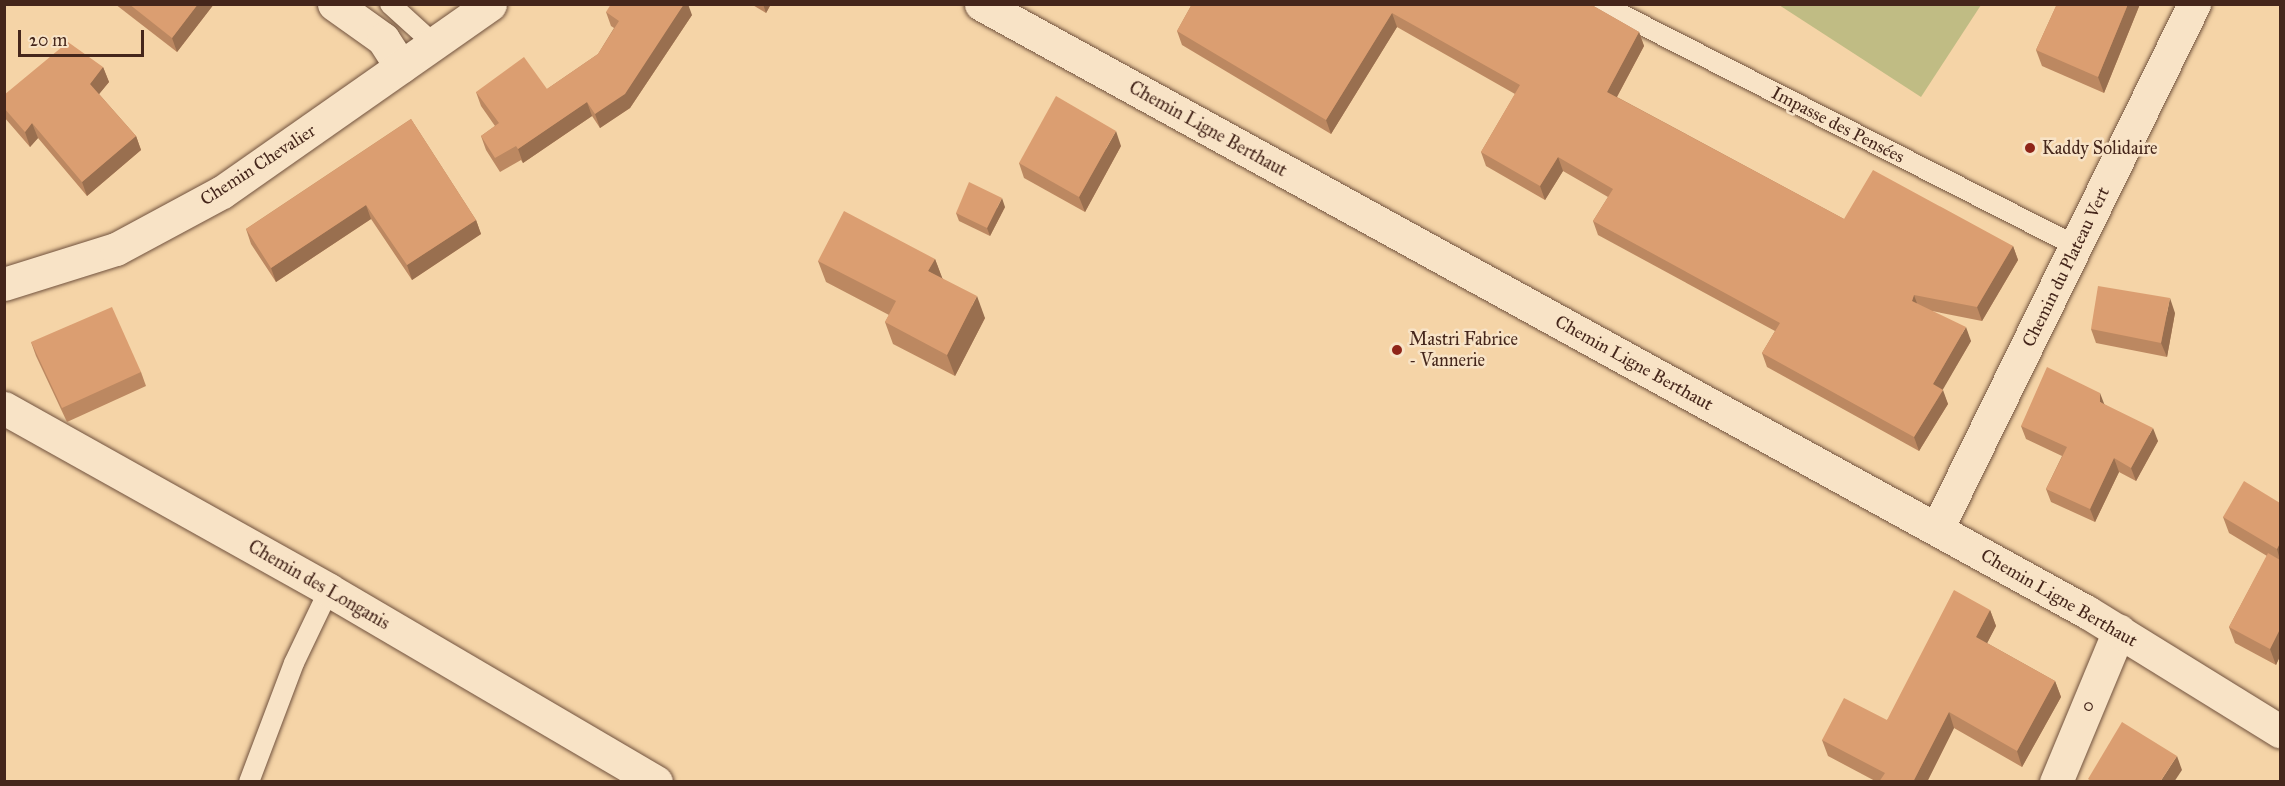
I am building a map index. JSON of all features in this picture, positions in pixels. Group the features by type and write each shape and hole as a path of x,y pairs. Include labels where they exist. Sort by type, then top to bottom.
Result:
{"street":[{"path":"334,4 382,39 401,67"},
{"name":"Chemin Chevalier","path":"4,284 116,249 222,192 490,4"},
{"name":"Chemin Ligne Berthaut","path":"981,4 1937,529 2119,631 2280,731"},
{"name":"Chemin du Plateau Vert","path":"1937,529 2194,4"},
{"name":"Chemin des Longanis","path":"4,408 329,590 644,773"},
{"name":"0","path":"2056,782 2119,631"}],"lane":[{"path":"390,4 434,44"},
{"name":"Impasse des Pensées","path":"1601,4 2076,246"},
{"path":"249,782 294,663 329,590"}],"shaded area":[{"path":"1779,5 1981,5 1921,97"}],"building":[{"path":"129,4 198,4 172,38"},
{"path":"611,4 684,4 625,94 595,114 587,102 518,149 516,146 495,158 481,136 499,123 476,92 524,57 547,89 598,54 619,21 606,12"},
{"path":"1192,4 1590,4 1639,32 1607,92 1844,219 1873,170 2013,246 1977,307 1914,295 1912,301 1966,327 1933,384 1943,390 1914,437 1762,353 1780,323 1593,221 1613,189 1558,157 1540,186 1481,152 1520,85 1392,13 1326,120 1177,31"},
{"path":"2057,4 2128,4 2098,77 2036,50"},
{"path":"68,42 103,67 90,84 136,136 82,182 32,123 25,132 4,108 4,95"},
{"path":"1056,96 1116,131 1079,197 1019,163"},
{"path":"411,119 476,220 407,265 366,205 271,268 246,229"},
{"path":"969,182 1002,198 987,228 956,213"},
{"path":"844,211 935,259 928,271 977,296 947,355 885,322 896,301 818,261"},
{"path":"2098,286 2170,298 2161,343 2091,329"},
{"path":"112,307 141,372 62,408 31,342"},
{"path":"2047,367 2100,393 2100,402 2153,428 2131,468 2114,458 2090,509 2046,489 2067,447 2021,426"},
{"path":"2244,481 2280,503 2280,543 2277,549 2223,517"},
{"path":"2268,553 2280,560 2280,629 2270,649 2229,627"},
{"path":"1954,590 1990,610 1976,637 2055,681 2017,751 1949,712 1913,782 1879,782 1885,773 1822,740 1844,698 1887,720"},
{"path":"2122,722 2177,756 2160,782 2093,782 2088,779"}],"place":[{"name":"Kaddy Solidaire","path":"2030,148"},
{"name":"Mastri Fabrice - Vannerie","path":"1397,350"}]}
